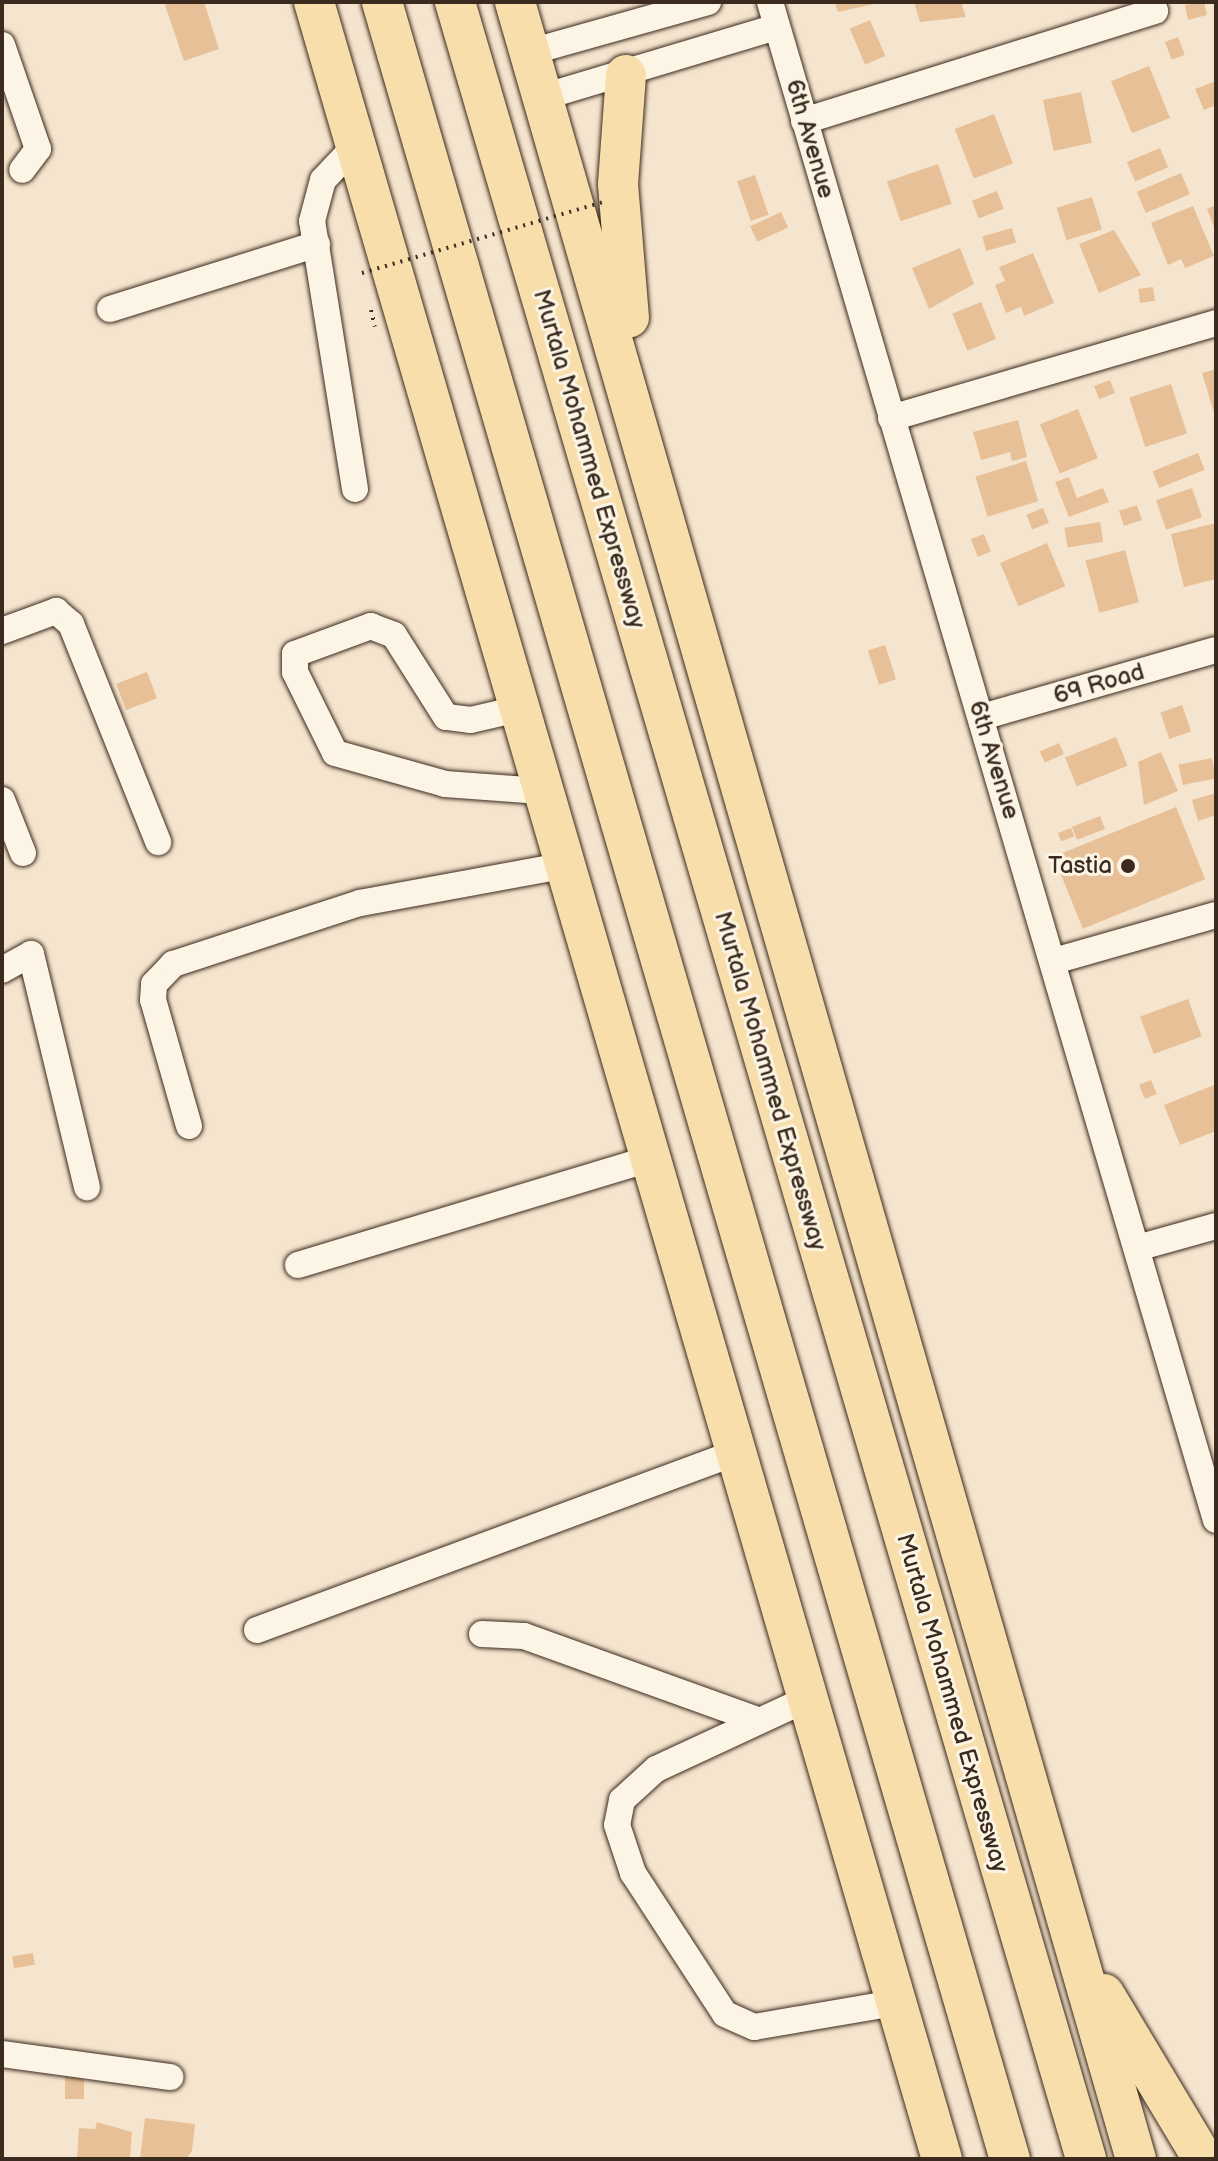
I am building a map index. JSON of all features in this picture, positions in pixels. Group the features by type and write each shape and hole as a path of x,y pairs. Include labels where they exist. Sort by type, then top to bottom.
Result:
{"highway":[{"path":"314,2 562,866 942,2159"},
{"path":"382,2 1010,2159"},
{"name":"Murtala Mohammed Expressway","path":"455,2 1086,2159"},
{"path":"515,2 1136,2159"},
{"path":"626,75 619,261 685,537 689,611"},
{"path":"1078,1949 1203,2159"},
{"path":"911,2052 919,2159"}],"street":[{"path":"530,52 708,2"},
{"path":"804,121 1155,11"},
{"path":"543,97 626,75 774,15"},
{"name":"6th Avenue","path":"774,15 1216,1520"},
{"path":"2,45 38,149 22,170"},
{"path":"355,489 312,221 323,180 356,145"},
{"path":"110,309 317,244"},
{"path":"891,418 1216,323"},
{"path":"2,631 56,611 71,624 158,842"},
{"path":"518,709 471,720 446,717 394,635 371,626 295,654 295,672 335,753 445,784 541,791"},
{"name":"69 Road","path":"982,717 1216,650"},
{"path":"2,800 23,853"},
{"path":"189,1126 153,1000 154,984 173,964 360,903 562,866"},
{"path":"1054,961 1216,915"},
{"path":"2,970 31,954 87,1187"},
{"path":"298,1265 648,1159"},
{"path":"1137,1248 1216,1226"},
{"path":"257,1630 735,1453"},
{"path":"482,1634 524,1636 754,1719"},
{"path":"807,1699 754,1719 656,1769 622,1800 617,1825 633,1873 725,2014 754,2027 895,2003"},
{"path":"2,2054 170,2077"}],"path":[{"path":"362,273 604,202"}],"building":[{"path":"164,2 204,2 219,49 184,61"},
{"path":"835,2 879,2 879,3 838,12"},
{"path":"914,2 961,2 966,17 920,22"},
{"path":"1204,2 1207,15 1188,20 1185,5"},
{"path":"870,20 885,56 865,64 850,29"},
{"path":"1178,37 1185,55 1172,60 1165,42"},
{"path":"1149,66 1170,118 1132,133 1111,81"},
{"path":"1216,81 1216,105 1204,110 1195,89"},
{"path":"1081,92 1092,143 1054,151 1043,100"},
{"path":"994,114 1013,163 974,179 955,129"},
{"path":"1160,148 1168,167 1135,181 1127,162"},
{"path":"938,164 952,204 901,221 887,182"},
{"path":"1181,173 1190,194 1146,213 1137,192"},
{"path":"755,175 769,215 751,221 737,181"},
{"path":"997,191 1004,209 979,218 972,201"},
{"path":"1092,197 1102,230 1067,240 1057,208"},
{"path":"1216,205 1216,232 1207,209"},
{"path":"1193,206 1214,256 1185,268 1181,259 1168,265 1151,223"},
{"path":"781,212 788,227 757,242 750,226"},
{"path":"1012,228 1016,242 986,251 982,237"},
{"path":"1114,230 1141,275 1099,293 1079,244"},
{"path":"960,248 974,284 929,309 912,268"},
{"path":"1033,253 1054,303 1024,316 1021,307 1006,313 995,285 1005,281 999,267"},
{"path":"1153,287 1155,301 1140,303 1138,289"},
{"path":"981,302 996,339 967,351 952,314"},
{"path":"1216,369 1216,416 1215,416 1202,373"},
{"path":"1110,380 1115,393 1099,399 1094,386"},
{"path":"1171,384 1187,433 1145,447 1129,398"},
{"path":"1078,409 1098,458 1060,473 1040,424"},
{"path":"1018,420 1027,457 1012,461 1010,452 981,460 973,432"},
{"path":"1198,453 1205,470 1159,488 1153,471"},
{"path":"1026,461 1038,501 988,517 975,476"},
{"path":"1069,477 1077,498 1103,488 1109,502 1069,517 1055,482"},
{"path":"1192,488 1202,517 1166,530 1156,500"},
{"path":"1137,505 1142,520 1124,526 1119,511"},
{"path":"1043,508 1049,523 1032,530 1026,515"},
{"path":"1100,522 1103,542 1068,547 1064,528"},
{"path":"1216,523 1216,579 1184,587 1171,534"},
{"path":"984,534 991,552 978,557 971,539"},
{"path":"1047,543 1065,586 1018,606 1000,563"},
{"path":"1125,550 1139,602 1099,613 1085,561"},
{"path":"885,645 896,679 879,685 868,651"},
{"path":"147,672 157,698 126,710 116,684"},
{"path":"1182,705 1191,731 1169,739 1160,712"},
{"path":"1116,737 1128,766 1077,786 1065,758"},
{"path":"1059,743 1064,754 1045,763 1040,752"},
{"path":"1161,752 1178,791 1144,805 1138,762"},
{"path":"1212,758 1216,779 1183,785 1179,764"},
{"path":"1216,793 1216,815 1198,821 1192,800"},
{"name":"Tastia","path":"1176,807 1205,879 1083,929 1054,856"},
{"path":"1100,816 1105,829 1077,840 1072,827"},
{"path":"1071,828 1074,836 1061,841 1058,833"},
{"path":"1188,999 1202,1037 1154,1054 1140,1016"},
{"path":"1151,1080 1157,1094 1145,1099 1139,1085"},
{"path":"1214,1085 1216,1131 1180,1145 1164,1105"},
{"path":"33,1953 35,1965 14,1968 12,1956"},
{"path":"65,2075 84,2075 84,2099 65,2099"},
{"path":"145,2118 195,2124 192,2151 186,2159 140,2159"},
{"path":"97,2122 132,2132 130,2159 77,2159 79,2128 95,2129"}],"place":[{"name":"Tastia","path":"1128,866"}]}
